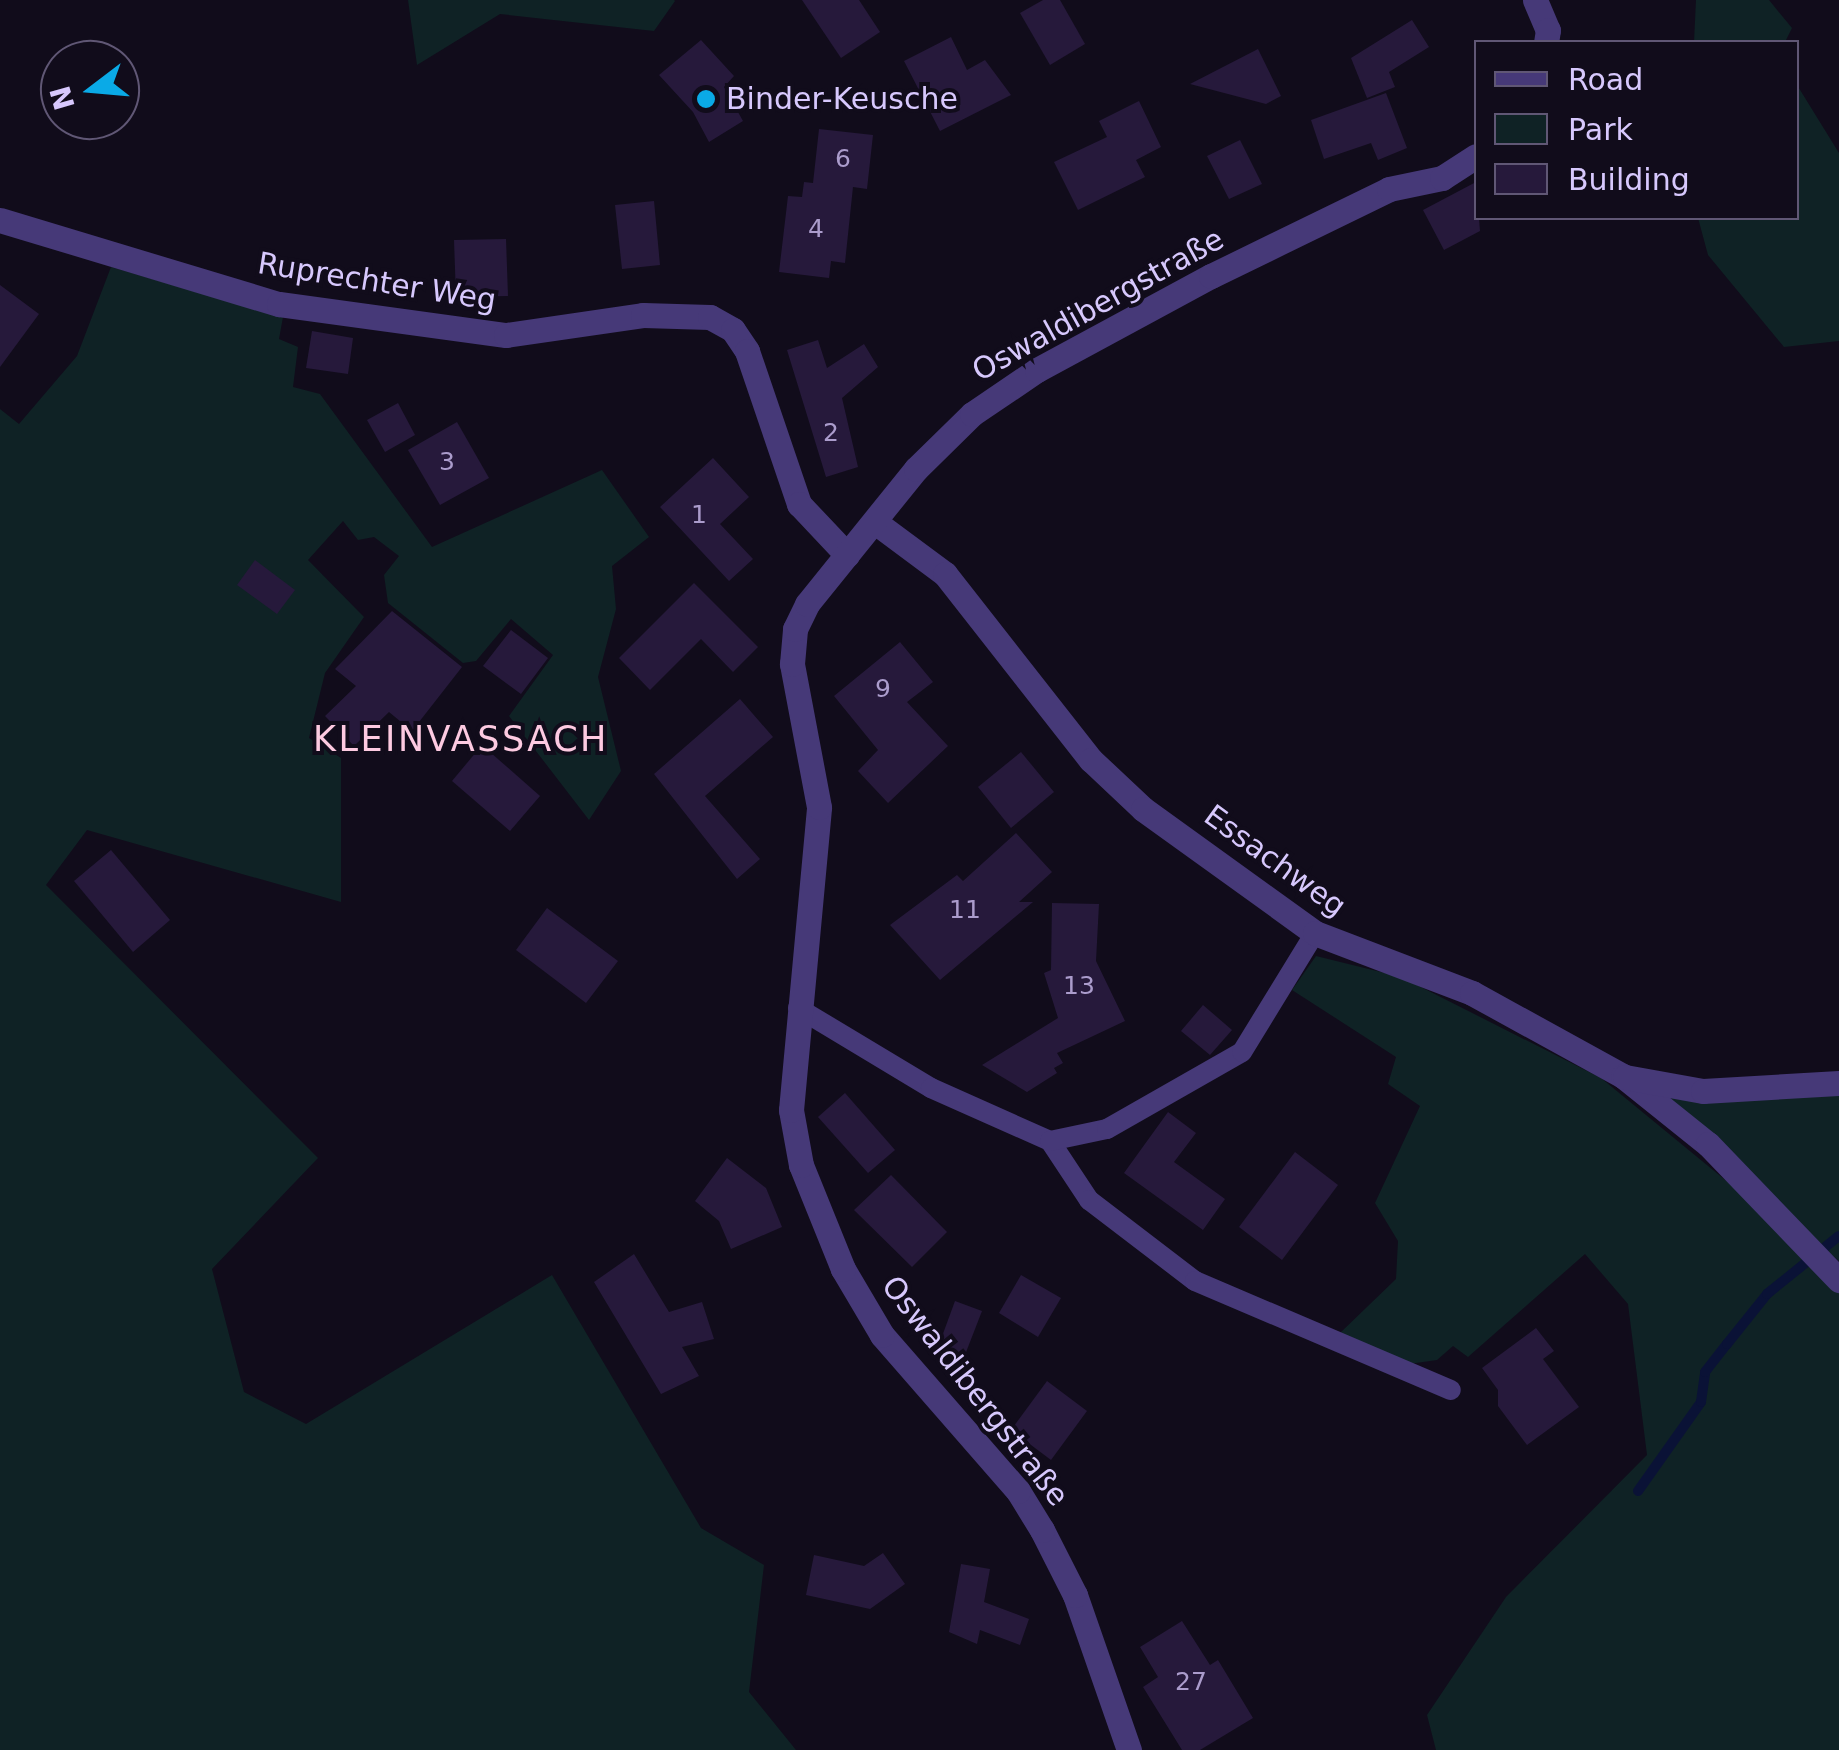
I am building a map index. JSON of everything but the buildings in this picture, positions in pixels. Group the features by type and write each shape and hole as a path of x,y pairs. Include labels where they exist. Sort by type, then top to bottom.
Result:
{"street":[{"path":"1534,0 1548,30 1546,40"},
{"name":"Oswaldibergstraße","path":"1129,1750 1076,1596 1042,1530 1018,1491 882,1335 817,1213 791,1110 819,806 792,664 795,628 916,468 972,414 1037,370 1389,189 1442,178 1474,157"},
{"name":"Ruprechter Weg","path":"0,220 152,270 298,307 506,335 642,315 710,317 733,330 747,351 799,504 847,555"},
{"name":"Essachweg","path":"874,522 945,574 1091,760 1130,796 1314,934 1472,994 1623,1076 1708,1144 1839,1280"},
{"path":"1623,1076 1703,1091 1839,1083"}],"lane":[{"path":"1050,1141 1108,1130 1242,1052 1314,934"},
{"path":"798,1008 931,1088 1050,1141 1089,1200 1195,1281 1451,1390"}],"green space":[{"path":"408,0 675,1 654,31 500,14 417,65"},
{"path":"1696,0 1769,0 1792,28 1786,40 1694,40"},
{"path":"1799,88 1839,153 1839,341 1784,347 1708,255 1699,220 1799,220"},
{"path":"111,267 283,317 279,339 298,347 293,387 320,394 432,547 602,470 649,537 612,566 616,609 598,677 621,771 589,820 509,716 553,655 511,619 476,661 463,663 388,603 384,575 399,556 374,537 358,540 343,521 308,560 364,617 325,673 309,738 341,758 341,902 87,830 46,885 318,1158 212,1269 244,1392 306,1424 552,1275 701,1528 764,1565 749,1692 796,1750 0,1750 0,409 19,424 77,356"},
{"path":"1316,956 1401,977 1601,1078 1741,1193 1839,1289 1839,1750 1436,1750 1427,1715 1506,1597 1647,1455 1628,1304 1585,1254 1468,1357 1453,1346 1437,1360 1409,1364 1340,1333 1396,1279 1398,1241 1375,1203 1420,1106 1388,1084 1396,1057 1292,990"},
{"path":"1663,1092 1839,1093 1839,1261 1825,1249"}],"waterway":[{"path":"1638,1491 1701,1402 1705,1372 1727,1344 1767,1294 1839,1236"}],"place":[{"name":"Binder-Keusche","path":"706,99"}],"district":[{"name":"KLEINVASSACH","path":"461,739"}]}
